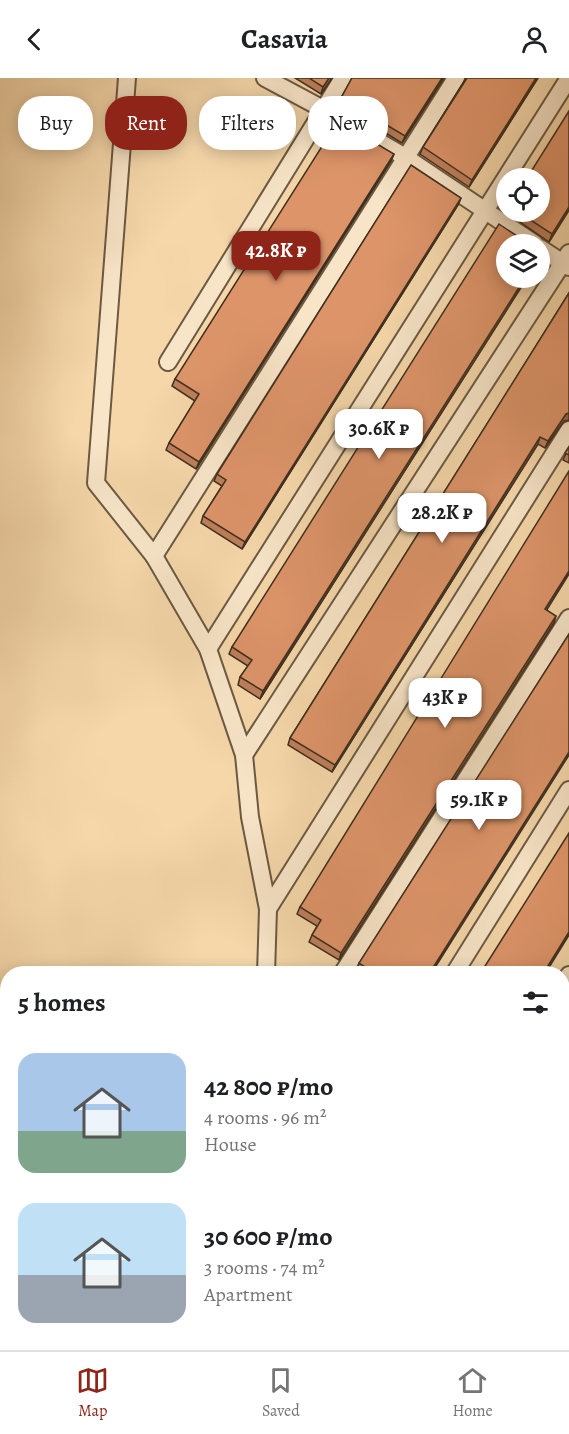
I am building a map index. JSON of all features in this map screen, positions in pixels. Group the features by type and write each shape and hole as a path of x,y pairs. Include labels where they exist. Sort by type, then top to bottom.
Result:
{"lane":[{"path":"127,78 96,483 154,556 208,649 244,755 250,817 268,909 266,966"},
{"path":"265,78 308,101"},
{"path":"331,96 343,78"},
{"path":"154,556 456,78"},
{"path":"208,649 569,78"},
{"path":"168,362 308,133"},
{"path":"388,147 519,234"},
{"path":"244,755 567,261 550,253"},
{"path":"268,909 569,430"},
{"path":"347,966 569,618"},
{"path":"459,966 569,790"}],"building":[{"path":"309,78 329,78 323,87"},
{"path":"352,78 442,78 405,136 388,126 388,96 342,96"},
{"path":"467,78 536,78 472,180 423,147"},
{"path":"569,111 569,207 552,234 533,222 550,222 550,168 533,168"},
{"path":"320,150 387,150 394,154 199,462 169,443 199,394 175,379"},
{"path":"411,165 461,198 245,542 203,516 226,480 217,474"},
{"path":"499,224 514,234 496,234 496,288 519,288 263,691 240,677 252,660 232,647"},
{"path":"569,293 569,413 566,414 548,441 540,437 335,765 290,738"},
{"path":"569,471 569,571 545,609 556,616 341,953 312,935 321,920 300,907"},
{"path":"569,634 569,752 434,966 364,966 359,963"},
{"path":"569,833 569,932 548,966 485,966"}]}
